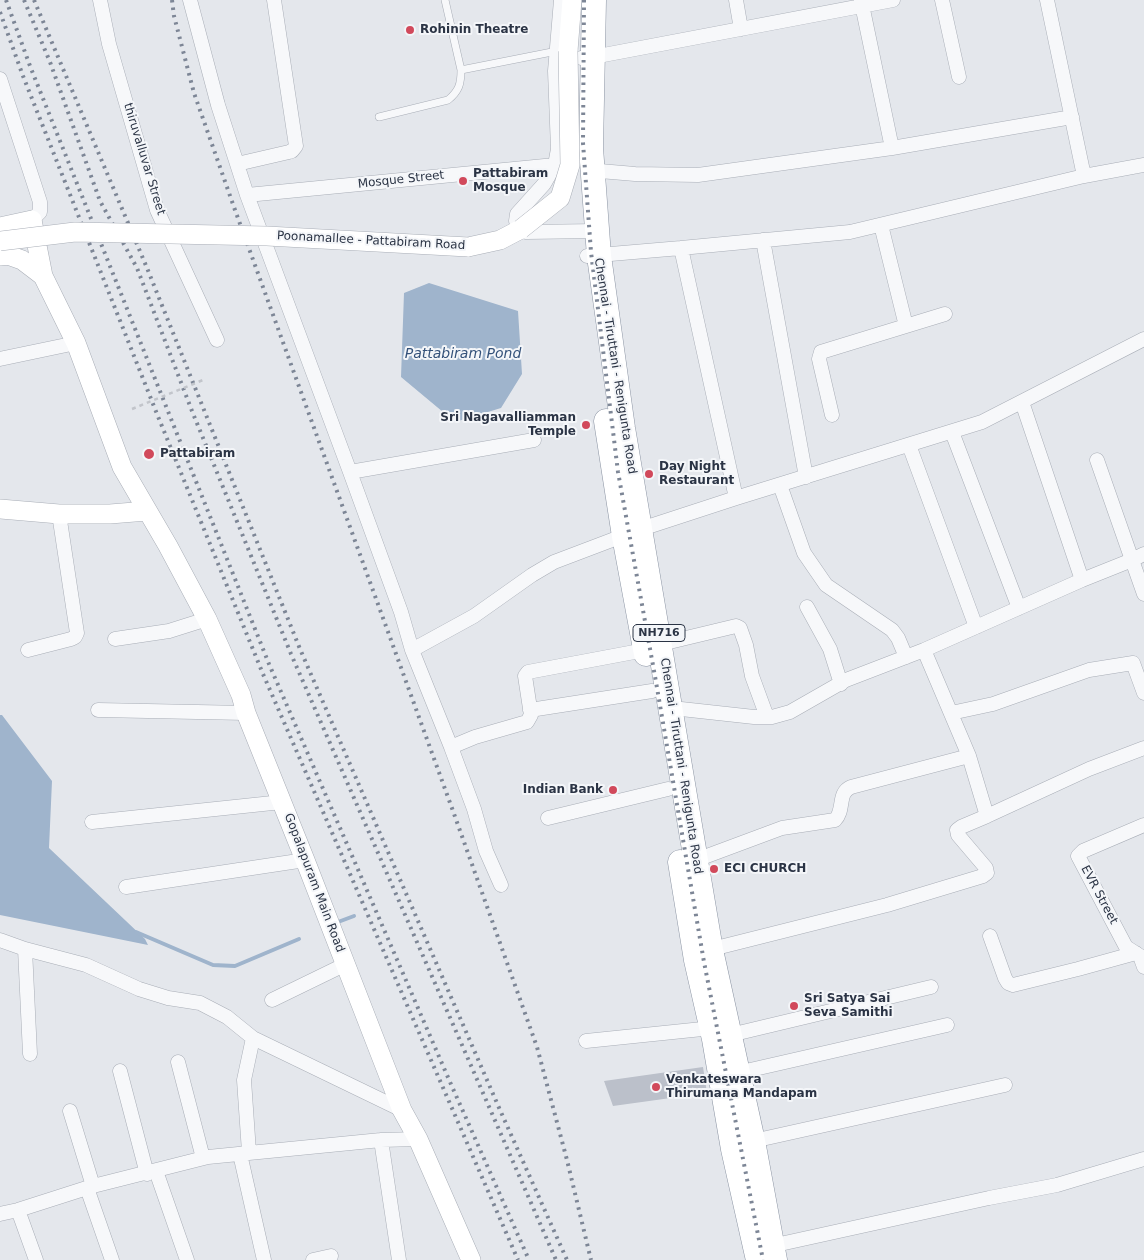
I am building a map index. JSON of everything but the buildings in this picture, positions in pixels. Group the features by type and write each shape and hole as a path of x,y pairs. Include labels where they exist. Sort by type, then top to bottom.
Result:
{"highway":[{"name":"Chennai - Tiruttani - Renigunta Road","path":"580,0 575,54 587,170 607,430 632,533 653,647 672,708 696,860 703,951"},
{"name":"Chennai - Tiruttani - Renigunta Road","path":"575,54 594,0"},
{"name":"Chennai - Tiruttani - Renigunta Road","path":"653,647 652,691 668,789 721,1031 737,1073 754,1140 768,1255"},
{"name":"Chennai - Tiruttani - Renigunta Road","path":"721,1031 721,1076 733,1148 768,1255"}],"street":[{"name":"thiruvalluvar Street","path":"100,0 109,44 157,210 217,340"},
{"path":"190,0 218,105 247,195 401,612 412,650 452,747 474,808 486,851 500,885"},
{"path":"237,164 289,152 296,146 274,0"},
{"path":"561,0 575,54"},
{"name":"Poonamallee - Pattabiram Road","path":"0,241 75,232 267,236 468,247 500,240 521,229 560,198 570,165 575,54 572,0"},
{"path":"736,0 741,29"},
{"path":"591,231 526,232 518,226 516,221 518,214 544,184 555,165 558,149 555,71 575,54 741,29 862,3 893,0"},
{"path":"942,0 959,77"},
{"path":"1047,0 1084,176"},
{"path":"862,3 892,148"},
{"path":"0,227 32,220 40,212 40,202 1,85"},
{"path":"587,170 651,175 698,175 892,148 1072,117"},
{"name":"Mosque Street","path":"247,195 555,165"},
{"path":"593,256 850,232 1084,176 1144,165"},
{"path":"32,220 43,276"},
{"path":"881,225 906,326"},
{"path":"763,240 806,477"},
{"path":"681,248 736,498"},
{"path":"0,256 8,255 22,260 43,276"},
{"name":"Gopalapuram Main Road","path":"43,276 76,343 122,467 168,546 207,619 240,695 402,1110 418,1139 470,1260"},
{"path":"832,414 819,359 821,352 945,314"},
{"path":"412,650 474,616 532,575 554,562 736,498 982,422 1144,339"},
{"path":"0,358 76,343"},
{"path":"1022,402 1082,580"},
{"path":"952,432 1019,608"},
{"path":"350,472 534,440"},
{"path":"909,445 976,627"},
{"path":"1097,460 1138,557 1144,594"},
{"path":"780,485 804,553 826,584 892,630 898,638 906,657"},
{"path":"0,509 60,514 110,514 146,511"},
{"path":"28,650 71,639 77,633 60,514"},
{"path":"672,708 754,717 767,717 790,712 840,684 924,650 1138,557"},
{"path":"807,607 830,649 840,684"},
{"path":"115,639 169,631 207,619"},
{"path":"452,747 475,737 525,724 530,719 525,676 528,672 653,647 736,626 740,628 752,676 767,717"},
{"path":"924,650 969,756 987,816"},
{"path":"951,713 993,704 1089,670 1138,661 1144,693"},
{"path":"530,710 652,691"},
{"path":"98,710 246,713"},
{"path":"703,951 887,905 983,876 987,873 986,868 958,835 957,830 961,826 1089,769 1144,748"},
{"path":"696,860 782,828 835,820 840,814 845,789 969,756"},
{"path":"548,818 668,789"},
{"path":"92,822 282,802"},
{"name":"EVR Street","path":"1144,825 1083,851 1078,856 1126,947 1140,956 1144,967"},
{"path":"126,887 305,860"},
{"path":"990,936 1005,978 1012,985 1136,953"},
{"path":"0,940 25,949 86,964 139,989 168,998 200,1003 227,1016 253,1038 402,1110"},
{"path":"25,949 30,1054"},
{"path":"272,1000 346,964"},
{"path":"586,1041 721,1031 931,987"},
{"path":"737,1073 948,1026"},
{"path":"253,1038 244,1080 245,1153 264,1260"},
{"path":"178,1062 203,1158"},
{"path":"120,1071 152,1173 187,1260"},
{"path":"754,1140 1005,1085"},
{"path":"70,1111 112,1260"},
{"path":"0,1214 90,1187 152,1173 203,1158 381,1140 418,1139"},
{"path":"381,1140 399,1260"},
{"path":"768,1255 989,1198 1057,1185 1144,1159"},
{"path":"18,1210 36,1260"},
{"path":"313,1260 331,1256"}],"lane":[{"path":"379,117 448,100 457,93 461,82 461,70 445,0"},
{"path":"461,70 575,54"}],"path":[{"path":"132,409 203,380"}],"water":[{"name":"Pattabiram Pond","path":"429,283 518,311 522,374 501,408 455,422 401,377 404,293"},
{"path":"0,715 2,715 52,781 49,848 145,939 148,945 0,915"}],"waterway":[{"path":"338,922 354,916"},
{"path":"136,932 213,965 235,966 299,939"}],"railway":[{"path":"6,0 30,66 269,664 529,1260"},
{"path":"24,0 50,62 100,201 137,268 192,411 291,654 556,1260"},
{"path":"34,0 147,268 300,649 567,1260"},
{"path":"172,0 174,16 194,93 537,1047 591,1260"},
{"path":"584,0 583,143 591,252 618,472 704,962 763,1260"},
{"path":"0,12 23,76 157,414 263,674 518,1260"}],"place":[{"name":"Rohinin Theatre","path":"410,30"},
{"name":"Pattabiram Mosque","path":"463,181"},
{"name":"Sri Nagavalliamman Temple","path":"586,425"},
{"name":"Pattabiram","path":"149,454"},
{"name":"Day Night Restaurant","path":"649,474"},
{"name":"Indian Bank","path":"613,790"},
{"name":"ECI CHURCH","path":"714,869"},
{"name":"Sri Satya Sai Seva Samithi","path":"794,1006"},
{"name":"Venkateswara Thirumana Mandapam","path":"656,1087"}]}
